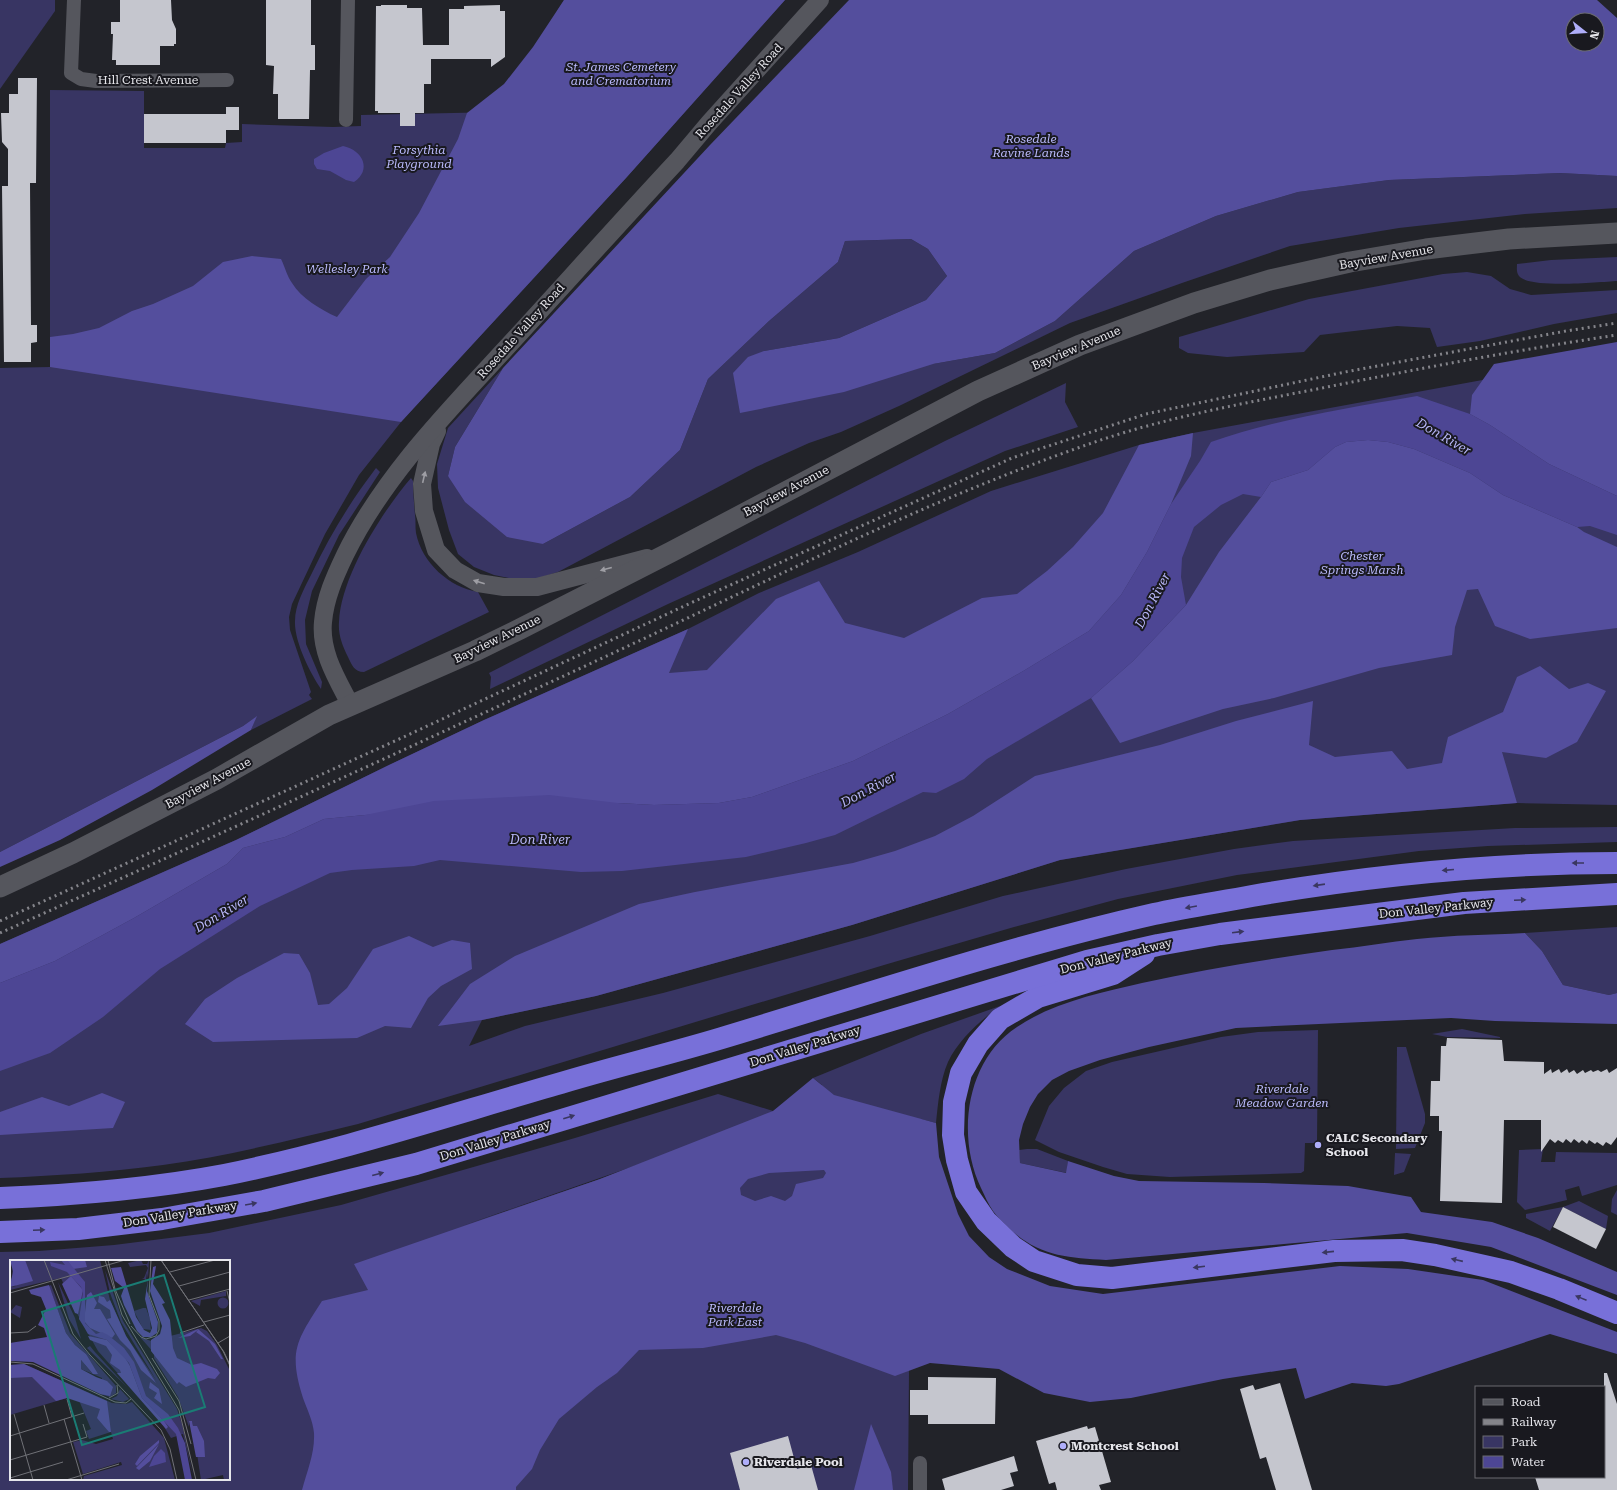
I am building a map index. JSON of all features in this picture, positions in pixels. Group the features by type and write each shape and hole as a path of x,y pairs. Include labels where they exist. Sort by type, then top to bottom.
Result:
{"highway":[{"path":"0,1198 56,1196 145,1186 219,1175 286,1161 716,1040 1044,941 1156,914 1308,886 1379,877 1477,868 1568,863 1617,863"},
{"name":"Don Valley Parkway","path":"0,1232 78,1229 162,1219 264,1201 346,1182 416,1164 1087,961 1158,945 1220,934 1464,903 1617,894"},
{"path":"1158,945 1113,974 1038,997 1000,1019 978,1044 961,1073 954,1102 953,1135 957,1160 966,1192 986,1222 1013,1247 1034,1261 1077,1275 1112,1278 1334,1251 1402,1250 1435,1255 1511,1272 1617,1313"}],"main road":[{"name":"Bayview Avenue","path":"0,887 73,853 210,782 350,704 475,651 671,552 978,391 1080,345 1194,303 1270,280 1350,262 1426,249 1509,239 1617,233"}],"street":[{"name":"Hill Crest Avenue","path":"74,0 71,73 81,79 96,81 228,80"},
{"path":"346,120 348,0"},
{"name":"Rosedale Valley Road","path":"350,704 329,664 324,644 322,623 326,603 335,576 358,529 373,506 442,417 677,161 708,123 820,0"},
{"path":"442,417 431,444 422,484 424,511 436,550 455,570 478,583 504,587 538,587 671,552"},
{"path":"920,1463 920,1490"}],"green space":[{"path":"0,0 55,0 55,11 0,89"},
{"path":"564,0 785,0 626,178 401,422 359,475 325,534 292,604 289,617 290,630 311,692 309,695 312,699 251,730 256,717 243,726 0,852 0,368 50,367 50,90 144,91 144,148 225,148 226,143 242,142 242,124 333,127 361,126 361,115 541,111 557,11"},
{"name":"St. James Cemetery and Crematorium","path":"564,0 785,0 626,178 401,422 50,367 50,337 73,334 99,328 132,311 153,304 193,286 223,262 252,256 281,259 290,280 301,294 324,311 337,317 366,279 390,257 419,213 458,139 467,113 504,84 533,47"},
{"name":"Rosedale Ravine Lands","path":"849,0 1597,0 1617,18 1617,176 1560,173 1389,180 1298,192 1216,216 1134,251 1055,321 995,353 933,364 844,392 740,413 733,373 748,357 764,351 839,338 926,300 947,276 928,249 911,239 845,241 838,262 769,321 708,379 680,450 630,497 543,544 507,537 465,502 448,476 455,447 503,368 710,145"},
{"path":"1560,173 1617,176 1617,208 1525,214 1399,228 1290,246 1182,283 1070,323 899,406 841,432 809,443 756,467 558,572 539,578 514,579 494,575 474,567 458,554 449,530 438,488 437,464 448,428 503,368 455,447 448,476 543,544 630,497 680,450 708,379 769,321 838,262 845,241 911,239 928,249 947,276 926,300 839,338 764,351 933,364 995,353 1055,321 1134,251 1216,216 1298,192 1389,180"},
{"path":"1617,257 1617,281 1550,284 1525,280 1519,276 1517,272 1517,264 1551,260"},
{"path":"1467,272 1491,276 1510,289 1531,295 1617,290 1617,313 1554,324 1480,341 1437,347 1430,328 1397,326 1320,335 1304,352 1227,357 1188,353 1179,348 1179,337 1309,299 1443,274"},
{"path":"1617,342 1617,496 1549,464 1490,425 1470,414 1472,395 1494,364"},
{"path":"1617,359 1617,805 1517,803 1300,820 1060,860 852,925 596,996 482,1020 469,1046 525,1026 663,993 870,936 1003,896 1126,869 1234,849 1293,841 1515,828 1617,827 1617,842 1488,846 1419,851 1237,875 1118,899 1014,927 884,965 358,1124 237,1152 163,1165 122,1170 0,1178 0,944 236,840 484,720 688,629 759,593 858,552 991,491 1139,445 1193,433 1554,367"},
{"path":"1066,383 1065,402 1078,427 1005,451 668,604 490,689 491,677 489,673 945,441"},
{"path":"1193,433 1191,456 1171,504 1147,552 1121,595 1089,631 948,714 853,761 752,797 719,803 654,805 618,803 365,815 324,819 285,837 243,848 227,864 134,918 55,961 0,983 0,944 236,840 484,720 688,629 669,673 707,670 776,599 819,581 845,623 904,638 982,598 1017,594 1047,571 1073,547 1103,513 1139,445"},
{"name":"Chester Springs Marsh","path":"1368,440 1388,442 1414,449 1470,473 1503,495 1577,527 1584,532 1617,547 1617,628 1530,639 1495,626 1478,589 1467,590 1455,627 1452,655 1379,668 1274,698 1223,709 1120,743 1091,698 1133,661 1186,605 1219,552 1271,482 1308,470 1335,447 1346,442"},
{"path":"376,468 380,472 339,535 312,591 305,620 306,644 322,682 321,689 308,666 300,647 295,629 295,615 300,597 333,533 357,494"},
{"path":"411,478 413,481 416,533 424,554 438,572 447,579 457,585 478,592 489,612 364,672 361,672 352,665 341,640 339,622 341,604 355,565 376,526"},
{"path":"1540,666 1569,689 1588,683 1606,691 1577,742 1546,758 1502,752 1517,803 1300,820 1060,860 852,925 596,996 482,1020 438,1026 470,984 515,956 639,904 695,892 853,863 895,851 935,836 973,816 1035,776 1160,745 1236,721 1313,701 1309,745 1335,757 1392,751 1407,769 1442,763 1448,737 1503,712 1517,677"},
{"path":"257,716 251,730 152,790 60,840 0,867 0,852 243,726"},
{"path":"1617,927 1617,993 1609,995 1563,985 1542,951 1525,933"},
{"path":"1525,933 1542,951 1563,985 1609,995 1617,993 1617,1024 1495,1021 1451,1018 1275,1026 1236,1028 1149,1047 1100,1060 1069,1071 1052,1080 1038,1094 1030,1107 1023,1124 1019,1140 1020,1163 1066,1173 1068,1161 1114,1176 1139,1181 1348,1186 1411,1197 1421,1212 1492,1222 1538,1238 1617,1272 1617,1295 1491,1247 1407,1233 1106,1260 1078,1258 1053,1254 1030,1244 1008,1227 993,1211 988,1203 973,1168 969,1146 968,1123 970,1100 986,1059 1000,1041 1031,1018 1078,999 1142,983 1237,965 1332,950 1417,939"},
{"path":"409,936 433,947 452,940 470,943 472,969 441,986 428,998 411,1028 385,1026 357,1038 213,1042 185,1024 205,999 237,978 284,953 299,954 310,973 318,1005 329,1004 347,988 373,949"},
{"name":"Riverdale Park East","path":"1000,1006 964,1038 948,1062 943,1076 936,1123 921,1119 909,1371 908,1490 0,1490 0,1252 39,1251 114,1245 209,1233 341,1205 575,1138 718,1094 773,1111 816,1084 822,1085 813,1078 921,1034","holes":["640,1164 600,1179 462,1226"]},
{"path":"1462,1029 1500,1038 1447,1037 1432,1034"},
{"name":"Riverdale Meadow Garden","path":"1318,1030 1317,1143 1305,1143 1304,1171 1301,1173 1170,1177 1127,1174 1059,1152 1035,1140 1049,1106 1064,1088 1086,1071 1112,1062 1221,1037 1258,1032"},
{"path":"1397,1047 1406,1047 1425,1114 1425,1123 1415,1148 1396,1149"},
{"name":"Riverdale Park East","path":"813,1078 834,1095 936,1123 939,1157 958,1214 969,1236 989,1257 1007,1269 1050,1286 1103,1294 1340,1266 1408,1269 1483,1280 1617,1332 1617,1354 1550,1334 1399,1384 1386,1386 1352,1383 1305,1399 1296,1368 1223,1379 1131,1398 1090,1402 1044,1393 999,1369 930,1363 895,1376 805,1343 776,1335 703,1348 639,1350 617,1373 597,1387 559,1419 540,1450 532,1469 516,1487 516,1490 302,1490 312,1455 314,1433 298,1382 296,1357 298,1346 306,1326 322,1301 368,1290 354,1264 600,1179 773,1111","holes":["824,1170 826,1173 823,1178 796,1184 792,1196 785,1201 771,1196 755,1201 741,1195 740,1188 748,1179 769,1173"]},
{"path":"102,1093 125,1102 113,1128 0,1135 0,1112 42,1097 69,1106"},
{"path":"1037,1149 1068,1161 1067,1173 1020,1163 1019,1150"},
{"path":"1543,1149 1541,1162 1555,1162 1556,1152 1617,1153 1617,1185 1582,1196 1579,1186 1565,1190 1567,1200 1525,1210 1517,1202 1519,1150"},
{"path":"1395,1153 1411,1154 1404,1172 1394,1175"},
{"path":"1617,1190 1617,1215 1611,1212 1612,1199"},
{"path":"1579,1201 1608,1216 1606,1229 1563,1207"},
{"path":"1563,1207 1550,1231 1526,1218 1526,1214"},
{"path":"871,1424 891,1472 893,1490 854,1490"}],"water":[{"path":"343,146 356,152 363,161 363,172 354,182 346,180 330,171 317,169 314,164 314,159 324,153"},
{"name":"Don River","path":"1417,396 1470,414 1490,425 1549,464 1617,496 1617,535 1590,526 1577,527 1503,495 1470,473 1414,449 1388,442 1368,440 1346,442 1335,447 1308,470 1271,482 1261,497 1243,494 1221,505 1194,527 1182,558 1181,577 1186,605 1133,661 1091,698 987,759 964,779 936,793 923,792 835,835 746,857 622,871 581,872 440,860 414,866 330,873 260,906 160,969 103,1017 50,1053 0,1071 0,983 55,961 134,918 227,864 243,848 285,837 324,819 365,815 434,801 549,795 618,803 654,805 719,803 752,797 853,761 948,714 1089,631 1121,595 1147,552 1171,504 1211,442 1287,421"}],"building":[{"path":"120,0 171,0 172,20 176,29 176,44 174,44 174,46 160,46 160,65 116,65 116,60 112,60 113,34 111,34 111,22 120,22"},
{"path":"266,0 311,0 311,45 315,45 315,70 310,70 309,119 278,119 278,94 273,94 274,66 266,65"},
{"path":"407,5 407,8 422,8 423,45 449,45 449,9 464,9 464,6 500,5 500,11 505,11 505,57 491,67 491,59 431,59 431,84 424,84 424,113 415,113 415,126 400,126 400,113 378,113 378,111 375,111 376,6"},
{"path":"18,78 37,78 36,183 30,183 31,325 37,325 37,342 31,343 31,362 4,362 2,186 8,186 8,149 2,142 1,113 9,113 9,94 18,94"},
{"path":"226,107 239,107 239,130 226,130 226,143 144,143 144,114 226,114"},
{"path":"1447,1038 1502,1040 1504,1061 1544,1062 1544,1074 1551,1069 1552,1073 1559,1069 1561,1073 1567,1069 1569,1073 1574,1070 1577,1074 1583,1070 1585,1073 1591,1070 1593,1072 1598,1070 1601,1072 1607,1069 1609,1073 1617,1068 1617,1137 1611,1145 1606,1142 1603,1146 1597,1142 1595,1144 1589,1140 1587,1144 1582,1140 1579,1143 1574,1139 1571,1143 1566,1139 1563,1143 1558,1140 1555,1143 1550,1139 1541,1152 1541,1120 1504,1120 1502,1203 1440,1201 1442,1131 1439,1131 1439,1116 1430,1116 1431,1081 1440,1081 1441,1046 1446,1046"},
{"path":"1563,1207 1606,1229 1596,1249 1553,1227"},
{"path":"1604,1373 1607,1373 1617,1404 1617,1490 1539,1490 1535,1478 1605,1478"},
{"path":"928,1377 996,1378 995,1424 928,1424 928,1415 910,1415 910,1390 928,1390"},
{"path":"1280,1383 1312,1490 1276,1490 1266,1457 1260,1459 1240,1389 1253,1385 1255,1390"},
{"path":"1087,1426 1088,1429 1095,1427 1111,1482 1099,1485 1101,1490 1057,1490 1055,1482 1049,1484 1036,1441"},
{"path":"788,1436 797,1469 811,1465 818,1490 740,1490 730,1453"},
{"path":"1014,1456 1018,1471 1010,1473 1014,1486 1001,1490 945,1490 942,1479"}],"railway":[{"path":"0,921 408,735 695,601 1012,458 1146,414 1345,372 1617,323"},
{"path":"0,933 470,719 797,566 971,489 1089,444 1173,419 1259,400 1430,367 1617,335"}],"place":[{"name":"CALC Secondary School","path":"1318,1145"},
{"name":"Montcrest School","path":"1063,1446"},
{"name":"Riverdale Pool","path":"746,1462"}],"park label":[{"name":"Forsythia Playground","path":"419,157"},
{"name":"Wellesley Park","path":"347,269"}]}
